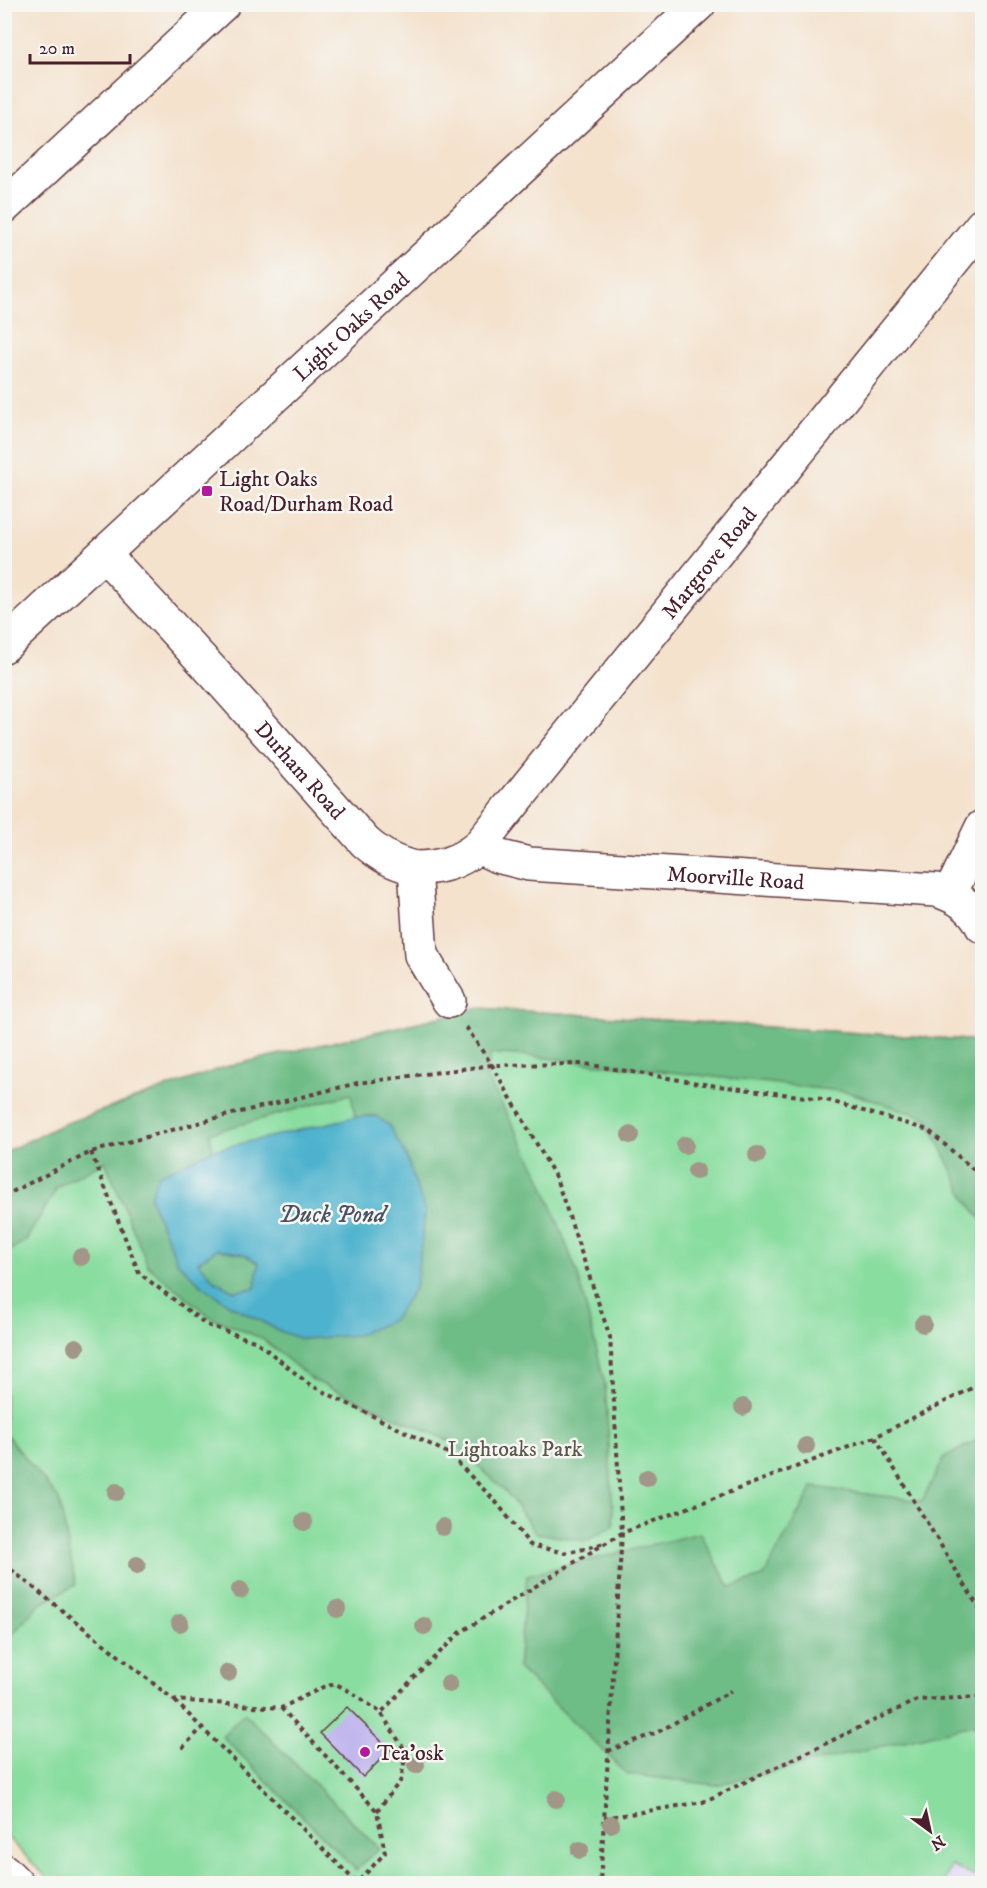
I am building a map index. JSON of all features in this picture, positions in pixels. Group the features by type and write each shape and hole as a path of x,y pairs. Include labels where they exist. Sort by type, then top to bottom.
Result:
{"street":[{"path":"4,207 223,4"},
{"name":"Light Oaks Road","path":"4,646 699,4"},
{"name":"Margrove Road","path":"414,868 450,865 478,847 982,225"},
{"name":"Durham Road","path":"104,554 365,842 379,855 396,864 414,868"},
{"path":"950,894 982,827"},
{"name":"Moorville Road","path":"478,847 497,856 529,864 936,890 950,894 972,910 982,926"},
{"path":"414,868 421,955 449,1001"},
{"path":"4,1871 17,1884"}],"path":[{"path":"449,1001 492,1065 556,1178 610,1337 622,1533 600,1884"},
{"path":"4,1196 91,1152 220,1117 358,1083 492,1065 585,1064 710,1085 823,1099 928,1130 982,1177"},
{"path":"91,1152 140,1273 207,1325 257,1342 310,1385 448,1453 496,1502 530,1545 565,1553 610,1540"},
{"path":"381,1713 417,1674 462,1632 622,1533 875,1437 982,1383"},
{"path":"875,1437 982,1613"},
{"path":"4,1564 174,1700 357,1883 385,1853 377,1811 280,1708"},
{"path":"174,1700 280,1708 323,1687 336,1684 353,1693 381,1713 406,1752 401,1780 377,1811"},
{"path":"608,1751 658,1732 731,1691"},
{"path":"604,1818 702,1803 917,1700 982,1697"},
{"path":"182,1748 202,1728"}],"shaded area":[{"path":"950,1866 982,1879 982,1883 943,1884"}],"green space":[{"name":"Lightoaks Park","path":"479,1008 982,1041 982,1879 951,1866 943,1884 53,1884 5,1835 5,1152 225,1067"},
{"path":"479,1008 982,1041 982,1220 967,1201 927,1118 848,1092 521,1055 491,1054 486,1075 540,1176 578,1275 605,1384 614,1526 586,1541 536,1533 508,1494 454,1443 313,1380 261,1338 212,1318 148,1266 105,1161 58,1186 26,1240 5,1254 5,1152 61,1125 225,1067","holes":["351,1094 355,1117 376,1116 282,1332 230,1305 203,1286 178,1263 150,1198 157,1177 213,1150 210,1133"]},
{"path":"217,1249 244,1254 259,1263 255,1289 234,1291 215,1281 198,1262"},
{"path":"5,1433 59,1499 76,1585 39,1604 5,1643"},
{"path":"982,1437 982,1723 716,1785 627,1774 518,1668 527,1575 700,1533 730,1587 763,1577 813,1487 922,1501 944,1458"},
{"path":"244,1713 379,1848 356,1870 222,1736"}],"water":[{"name":"Duck Pond","path":"376,1116 389,1125 406,1156 425,1212 416,1286 393,1320 358,1335 302,1339 282,1332 230,1305 203,1286 178,1263 150,1198 157,1176 213,1150 355,1117","holes":["217,1249 244,1254 259,1263 255,1288 234,1291 215,1281 198,1262"]}],"building":[{"path":"347,1707 390,1750 363,1777 320,1733"}],"place":[{"name":"Light Oaks Road/Durham Road","path":"207,491"},
{"name":"Tea'osk","path":"365,1752"}]}
